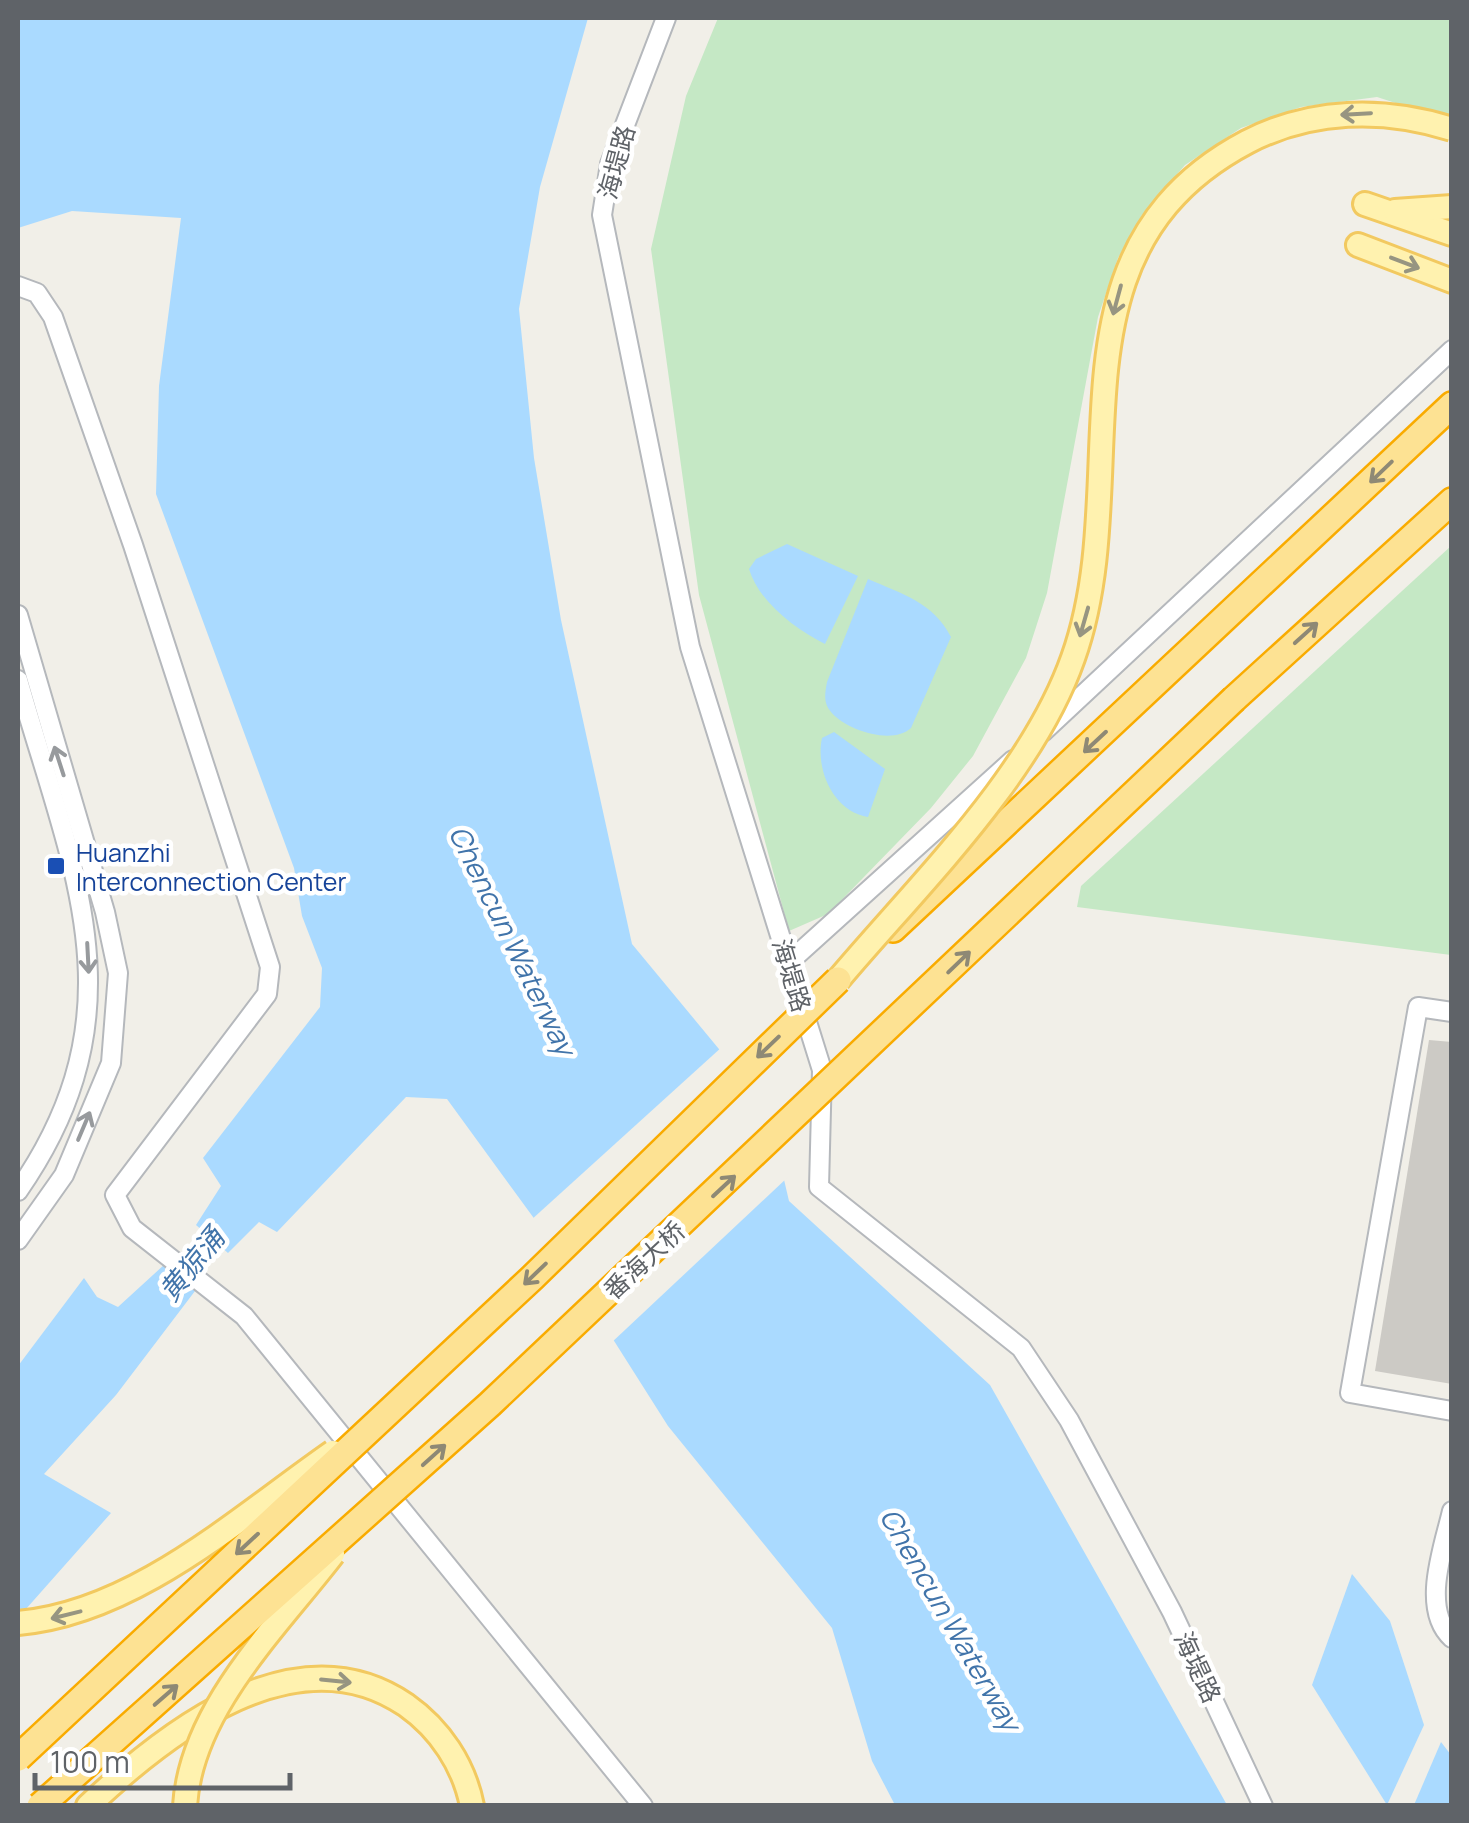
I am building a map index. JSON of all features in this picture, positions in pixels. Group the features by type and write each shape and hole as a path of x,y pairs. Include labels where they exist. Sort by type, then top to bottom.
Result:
{"highway":[{"path":"18,1758 385,1416 838,980 1452,405"},
{"name":"番海大桥","path":"40,1806 348,1533 734,1176 1234,699 1452,500"}],"main road":[{"path":"838,980 1016,764 1072,662 1088,610 1097,550 1109,333 1131,257 1158,214 1226,154 1264,133 1313,117 1373,113 1420,119 1452,129"},
{"path":"1452,207 1374,208 1452,234"},
{"path":"1358,245 1452,282"},
{"path":"18,1623 72,1615 120,1596 385,1416"},
{"path":"185,1806 187,1780 203,1736 228,1694 348,1533"},
{"path":"88,1806 182,1728 242,1697 310,1678 348,1681 386,1692 421,1715 446,1744 468,1784 472,1806"}],"street":[{"name":"海堤路","path":"666,18 610,164 602,215 690,646 822,1070 818,1186 1021,1348 1070,1420 1172,1612 1263,1806"},
{"path":"18,286 36,292 53,317 134,544 270,966 267,994 115,1195 136,1231 236,1309 643,1806"},
{"path":"788,964 1088,691 1452,350"},
{"path":"18,616 105,912 118,973 111,1063 58,1184 18,1240"},
{"path":"18,680 83,914 90,960 85,1046 67,1103 18,1191"},
{"path":"1452,1012 1418,1007 1350,1393 1452,1411"},
{"path":"34,1167 58,1184"},
{"path":"1452,1511 1437,1590 1438,1618 1452,1638"}],"green space":[{"path":"718,18 1451,18 1451,121 1377,97 1301,107 1241,128 1185,165 1142,215 1118,258 1098,317 1047,593 1026,658 973,756 931,808 828,914 789,931 699,595 651,249 686,96"},
{"path":"1451,546 1451,955 1077,907 1081,886"}],"water":[{"name":"Chencun Waterway","path":"18,18 588,18 540,187 519,309 534,458 561,620 632,944 767,1107 789,1201 990,1385 1227,1805 895,1805 872,1761 832,1628 668,1426 552,1243 447,1099 406,1097 277,1232 259,1222 228,1253 196,1225 221,1186 203,1158 320,1007 322,968 302,916 294,868 156,494 159,386 181,218 72,211 18,228"},
{"path":"787,544 858,576 825,644 780,613 761,593 749,569 756,559"},
{"path":"868,579 926,607 951,637 911,728 893,735 870,734 848,725 831,712 826,701 827,682"},
{"path":"834,732 885,769 868,817 845,807 825,776 822,738"},
{"path":"165,1264 195,1291 116,1395 44,1474 111,1513 18,1618 18,1366 84,1278 97,1297 118,1307"},
{"path":"1352,1574 1390,1621 1424,1725 1387,1805 1312,1685"},
{"path":"1441,1742 1451,1755 1451,1805 1414,1805"}],"pier":[{"path":"723,1046 772,1105 788,1177 610,1344 530,1221"}],"building":[{"path":"1429,1040 1452,1042 1452,1384 1375,1371"}],"waterway":[{"name":"黄猄涌","path":"190,1266 214,1235"}],"place":[{"name":"Huanzhi Interconnection Center","path":"56,866"}]}
